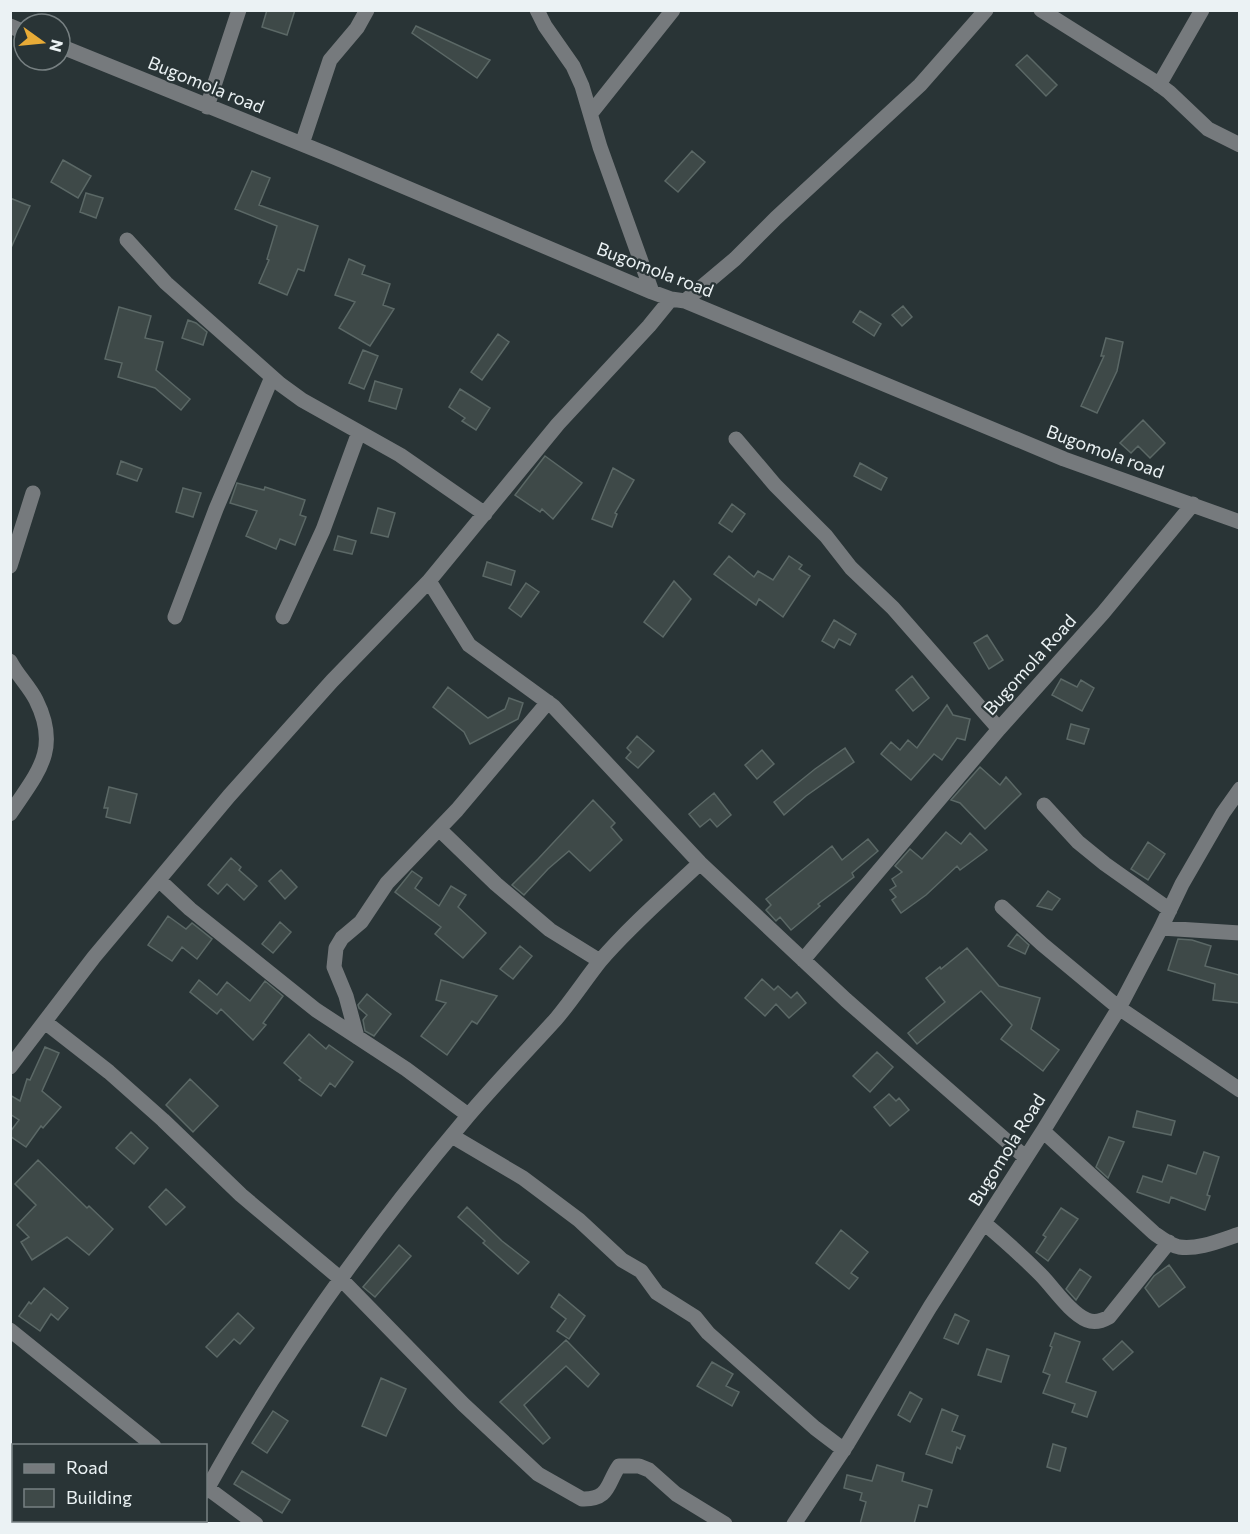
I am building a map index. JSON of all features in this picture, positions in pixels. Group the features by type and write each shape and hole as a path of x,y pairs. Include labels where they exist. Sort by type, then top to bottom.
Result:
{"street":[{"path":"207,106 239,10"},
{"path":"302,144 330,60 357,28 367,10"},
{"path":"537,10 545,26 573,66 652,292"},
{"path":"591,113 673,10"},
{"path":"10,1067 94,957 229,796 332,681 429,581 558,424 649,326 678,300 735,259 920,85 986,10"},
{"path":"1041,10 1160,85 1208,129 1239,145"},
{"path":"1160,85 1202,10"},
{"name":"Bugomola road","path":"72,51 302,144 652,292 678,300 1065,459 1239,522"},
{"path":"128,240 166,283 272,377 302,400 400,455 485,514"},
{"path":"175,617 216,509 272,377"},
{"path":"283,617 322,530 359,432"},
{"path":"736,439 826,536 851,568 893,608 999,729"},
{"path":"10,566 33,493"},
{"name":"Bugomola Road","path":"803,960 999,729 1103,613 1193,504"},
{"path":"429,581 469,645 548,702 575,727 700,863 803,960 1025,1158"},
{"path":"10,661 36,700 48,742 38,772 10,814"},
{"path":"357,1037 346,996 334,967 334,953 342,938 361,922 387,884 439,830 548,702"},
{"name":"Bugomola Road","path":"794,1524 844,1450 930,1306 1119,1008 1200,854 1239,789"},
{"path":"1044,805 1078,842 1170,910"},
{"path":"439,830 496,884 550,930 600,962"},
{"path":"207,1486 280,1368 397,1204 468,1116 558,1016 600,962 700,863"},
{"path":"159,880 190,909 316,1010 468,1116"},
{"path":"1002,907 1041,944 1119,1008 1239,1090"},
{"path":"1161,928 1239,933"},
{"path":"45,1022 118,1080 241,1195 342,1280 463,1404 538,1474 582,1499 587,1499 601,1495 612,1482 619,1466 639,1466 649,1470 694,1507 725,1524"},
{"path":"1043,1131 1154,1233 1178,1247 1200,1245 1239,1234"},
{"path":"452,1136 523,1178 579,1220 622,1260 641,1271 657,1293 678,1304 695,1317 708,1333 815,1428 844,1450"},
{"path":"984,1223 1041,1275 1071,1308 1086,1320 1093,1321 1102,1321 1109,1317 1169,1242"},
{"path":"10,1330 152,1444"},
{"path":"207,1489 256,1524"}],"building":[{"path":"267,10 295,10 287,35 262,27"},
{"path":"416,26 490,60 477,78 412,33"},
{"path":"1027,55 1057,85 1046,96 1016,65"},
{"path":"692,151 705,162 678,192 665,181"},
{"path":"63,160 91,176 78,198 51,182"},
{"path":"252,171 270,178 259,205 318,226 304,271 298,269 287,295 259,283 269,260 267,259 277,226 235,209"},
{"path":"86,193 103,198 96,218 80,212"},
{"path":"10,198 30,206 10,250"},
{"path":"349,259 365,266 362,274 390,284 383,305 394,309 370,346 339,328 355,302 335,295"},
{"path":"903,306 912,317 902,326 892,315"},
{"path":"119,307 151,316 145,338 163,342 156,370 190,399 181,410 155,388 118,377 122,363 105,359"},
{"path":"860,311 881,324 874,336 853,322"},
{"path":"188,320 207,332 203,345 182,338"},
{"path":"498,334 509,342 482,380 471,372"},
{"path":"1106,338 1123,342 1117,371 1097,413 1081,406 1104,356 1101,356"},
{"path":"363,350 378,356 364,389 349,383"},
{"path":"375,381 402,389 396,409 369,401"},
{"path":"460,389 490,408 476,430 462,421 465,418 449,407"},
{"path":"1143,420 1165,443 1150,458 1138,446 1131,453 1120,443"},
{"path":"545,456 582,483 553,519 542,509 540,512 515,495"},
{"path":"121,461 142,469 137,481 117,474"},
{"path":"860,463 887,478 881,490 854,476"},
{"path":"613,468 634,480 615,513 617,514 612,527 592,519"},
{"path":"237,483 264,490 265,487 305,500 300,515 306,517 295,545 280,539 276,549 246,536 257,511 230,503"},
{"path":"183,488 201,493 193,517 176,512"},
{"path":"732,504 745,514 732,532 719,523"},
{"path":"378,508 395,513 388,537 371,533"},
{"path":"338,536 356,541 352,554 334,550"},
{"path":"729,556 754,577 758,571 773,580 789,556 802,565 799,569 810,576 783,617 759,599 756,605 714,574"},
{"path":"487,562 515,571 511,585 483,576"},
{"path":"674,581 691,599 663,637 644,622"},
{"path":"526,583 539,592 521,617 509,608"},
{"path":"834,620 856,634 850,645 839,639 834,648 822,641"},
{"path":"987,635 1003,660 989,669 974,643"},
{"path":"912,676 929,698 913,711 896,690"},
{"path":"1061,679 1077,687 1081,680 1094,688 1082,711 1052,695"},
{"path":"448,687 488,718 505,709 509,698 523,703 518,719 470,744 464,732 433,707"},
{"path":"947,705 953,715 970,719 965,740 957,738 942,760 934,754 911,780 881,754 891,742 900,750 908,740 917,748"},
{"path":"1071,724 1089,729 1084,744 1067,739"},
{"path":"637,736 654,751 638,768 626,758 631,752 627,748"},
{"path":"845,748 854,762 806,796 784,815 774,802"},
{"path":"762,750 774,764 757,779 745,765"},
{"path":"980,767 1000,785 1006,777 1021,794 985,829 960,803 951,800"},
{"path":"109,787 137,794 130,823 106,817 108,808 104,808"},
{"path":"714,793 731,815 717,827 710,819 700,827 689,814"},
{"path":"593,800 615,823 611,827 622,840 590,871 569,851 548,869 524,895 512,885 538,859"},
{"path":"946,832 961,844 970,833 987,850 960,870 957,866 926,895 901,913 892,900 896,897 890,890 896,886 892,879 902,872 895,866 910,849 922,859"},
{"path":"868,839 878,851 852,873 854,877 818,904 820,906 791,930 780,917 776,921 766,910 771,905 766,899 832,846 842,860"},
{"path":"1148,842 1165,854 1148,880 1131,869"},
{"path":"231,858 241,867 239,870 257,886 244,900 227,884 218,894 208,885"},
{"path":"281,870 297,887 285,899 269,881"},
{"path":"412,871 422,878 415,888 439,906 451,886 466,895 458,907 486,933 463,958 435,934 441,927 395,892"},
{"path":"1048,891 1060,899 1052,910 1037,906"},
{"path":"168,916 186,929 192,923 212,939 197,959 182,947 172,961 148,945"},
{"path":"280,922 291,932 273,953 262,944"},
{"path":"1017,934 1029,945 1025,954 1008,946"},
{"path":"1178,939 1192,940 1211,946 1205,966 1239,975 1239,1003 1213,1000 1215,984 1168,970"},
{"path":"520,946 532,956 513,979 500,969"},
{"path":"967,948 999,986 1040,998 1031,1029 1059,1050 1043,1071 1001,1039 1012,1025 981,991 917,1044 908,1033 945,1002 926,978"},
{"path":"762,979 774,990 778,986 791,998 797,992 806,1003 789,1018 776,1004 765,1016 745,998"},
{"path":"199,980 217,995 227,982 250,1001 265,981 283,996 263,1023 266,1025 253,1040 221,1009 217,1014 190,992"},
{"path":"441,980 497,996 477,1024 472,1021 447,1055 421,1036 446,1003 436,1000"},
{"path":"367,994 391,1014 374,1036 365,1031 363,1020 367,1015 358,1005"},
{"path":"309,1034 326,1049 329,1045 353,1062 335,1087 330,1083 321,1096 299,1080 301,1078 284,1063"},
{"path":"45,1047 59,1053 42,1091 61,1107 43,1128 41,1126 26,1147 10,1136 10,1132 19,1120 10,1114 10,1095 20,1101 27,1079 30,1080"},
{"path":"877,1052 893,1067 870,1092 853,1076"},
{"path":"190,1079 218,1106 193,1132 166,1105"},
{"path":"889,1094 896,1101 899,1098 909,1110 890,1126 874,1107"},
{"path":"1137,1111 1175,1121 1171,1135 1133,1127"},
{"path":"131,1132 148,1148 134,1164 116,1148"},
{"path":"1109,1137 1124,1142 1108,1178 1096,1167"},
{"path":"1204,1152 1219,1157 1207,1195 1210,1196 1205,1210 1171,1197 1169,1203 1137,1192 1143,1176 1162,1182 1168,1165 1196,1174"},
{"path":"38,1160 87,1208 89,1206 113,1229 89,1255 67,1237 32,1260 21,1242 29,1237 17,1225 36,1205 15,1184"},
{"path":"166,1189 185,1207 166,1225 149,1207"},
{"path":"467,1207 502,1241 529,1262 518,1274 458,1217"},
{"path":"1061,1208 1078,1219 1048,1261 1036,1252 1046,1237 1043,1235"},
{"path":"841,1230 868,1252 851,1273 858,1278 849,1289 816,1263"},
{"path":"399,1245 411,1256 375,1297 363,1287"},
{"path":"1169,1265 1185,1287 1159,1307 1145,1288 1154,1276"},
{"path":"1080,1269 1091,1277 1076,1300 1066,1289"},
{"path":"44,1288 68,1308 58,1320 51,1314 40,1331 19,1316 29,1302 31,1304"},
{"path":"559,1294 585,1316 569,1339 557,1331 566,1319 551,1307"},
{"path":"238,1313 254,1328 240,1344 234,1339 217,1357 206,1347"},
{"path":"955,1314 969,1321 958,1344 944,1338"},
{"path":"1055,1333 1080,1342 1066,1382 1096,1392 1087,1417 1072,1412 1075,1404 1043,1393 1050,1375 1043,1372"},
{"path":"566,1340 599,1374 588,1387 566,1366 524,1405 550,1438 543,1444 500,1402"},
{"path":"1122,1341 1133,1352 1113,1370 1103,1359"},
{"path":"987,1349 1009,1356 1001,1382 978,1375"},
{"path":"712,1362 733,1374 726,1386 739,1392 732,1406 697,1386"},
{"path":"381,1378 406,1389 386,1436 362,1426"},
{"path":"910,1392 922,1399 910,1422 898,1415"},
{"path":"942,1409 958,1416 952,1431 965,1436 960,1449 957,1447 952,1463 926,1454"},
{"path":"273,1411 288,1421 267,1453 252,1443"},
{"path":"1053,1444 1066,1448 1060,1471 1047,1467"},
{"path":"877,1465 904,1473 902,1481 932,1490 927,1507 919,1505 914,1524 860,1524 866,1502 860,1500 862,1493 844,1488 847,1475 872,1481"},
{"path":"242,1471 290,1500 282,1513 234,1484"}]}
